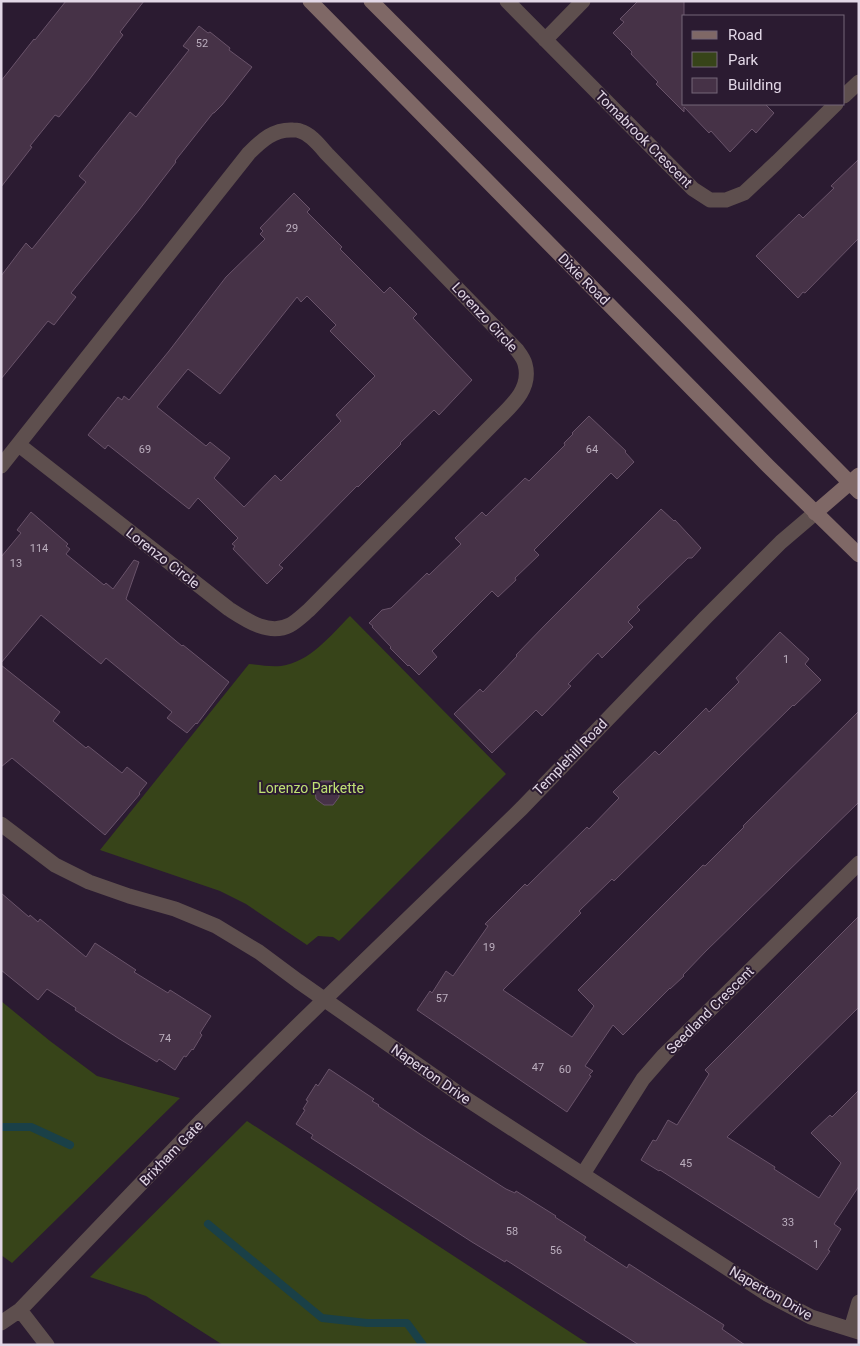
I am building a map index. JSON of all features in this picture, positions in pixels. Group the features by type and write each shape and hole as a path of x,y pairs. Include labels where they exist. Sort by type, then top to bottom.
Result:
{"main road":[{"name":"Dixie Road","path":"310,1 768,466 859,555"},
{"path":"371,1 856,484 815,512"}],"street":[{"name":"Tomabrook Crescent","path":"507,1 693,189 710,200 726,200 744,192 835,105"},
{"path":"545,40 583,1"},
{"path":"845,95 859,82"},
{"name":"Lorenzo Circle","path":"1,466 249,153 272,133 300,130 310,137 517,350 525,363 526,378 523,391 496,422 308,610 289,625 273,629 253,624 229,609 19,445"},
{"name":"Templehill Road","path":"324,999 522,808 657,666 781,542 815,512"},
{"name":"Naperton Drive","path":"1,824 55,865 89,882 175,909 216,926 258,952 465,1098 767,1294 811,1317 855,1331"},
{"name":"Seedland Crescent","path":"583,1174 643,1079 664,1055 859,863"},
{"name":"Brixham Gate","path":"20,1310 202,1120 324,999"},
{"path":"855,1331 859,1302"},
{"path":"1,1324 20,1310 47,1345"}],"green space":[{"name":"Lorenzo Parkette","path":"350,616 506,774 339,941 333,937 318,936 307,945 246,904 220,891 100,850 249,664 281,666 291,664 319,647"},
{"path":"1,1001 97,1076 180,1098 12,1263 1,1255"},
{"path":"247,1121 590,1345 223,1345 146,1296 90,1277"}],"building":[{"path":"66,1 144,1 120,32 123,35 89,80 59,117 55,115 1,187 1,81"},
{"path":"638,1 684,1 684,15 682,15 682,105 766,105 774,113 756,133 752,129 730,152 711,131 709,133 684,107 684,112 656,84 658,82 613,33 624,22 620,19"},
{"path":"199,26 208,33 210,32 230,48 229,50 252,67 222,105 213,113 139,210 71,293 76,297 54,325 48,321 1,379 1,276 26,243 32,249 86,182 79,176 130,112 136,117 189,50 183,46"},
{"path":"859,159 859,238 798,298 756,256 799,214 803,218 834,188 831,186"},
{"path":"294,193 310,209 307,212 342,247 340,249 384,293 390,287 417,314 413,318 472,380 439,415 434,410 400,443 279,565 283,568 267,584 233,549 235,546 232,544 238,538 198,498 189,509 108,445 105,449 88,435 118,397 122,400 124,396 129,400 226,277 265,239 260,234 263,231 260,228","holes":["307,296 336,325 330,331 375,376 336,415 341,421 281,481 275,475 244,507 214,478 230,458 210,442 206,446 157,407 188,369 220,394 297,297 301,302"]},
{"path":"589,416 626,451 634,462 617,479 611,473 534,550 539,555 515,578 516,580 498,597 492,591 432,651 437,657 419,675 390,648 369,623 382,610 391,608 427,573 429,575 461,544 455,538 482,512 486,516 525,478 529,481 565,445 564,443 572,433"},
{"path":"661,509 675,520 701,548 637,607 640,610 628,622 633,627 602,658 598,653 568,684 571,686 542,716 536,710 492,753 454,714 480,689 483,692 546,624"},
{"path":"31,512 68,544 66,546 70,549 66,554 104,585 106,583 113,589 134,560 139,562 126,599 229,682 197,724 187,733 167,718 172,712 106,658 101,664 41,615 1,663 1,557 21,533 17,530"},
{"path":"780,632 809,659 805,664 821,680 793,705 614,881 612,879 579,911 581,913 503,990 572,1037 594,1006 578,990 859,711 859,802 623,1035 613,1025 585,1066 593,1071 567,1112 417,1010 430,991 432,993 446,971 453,976 488,926 485,924 587,827 589,829 619,798 613,792 655,751 659,755 706,708 709,712 739,682 736,678"},
{"path":"1,665 60,712 53,721 86,748 88,746 122,773 127,767 147,783 105,835 12,758 1,767"},
{"path":"321,781 331,781 339,787 339,797 333,805 324,805 316,799 315,789"},
{"path":"1,893 29,917 30,915 38,922 40,919 86,957 95,943 136,970 134,972 168,993 170,990 211,1016 200,1033 202,1035 193,1050 186,1057 184,1056 175,1070 159,1059 157,1062 118,1038 47,989 38,1000 1,970"},
{"path":"859,916 859,1007 727,1137 775,1167 774,1169 819,1198 841,1163 811,1133 830,1115 832,1117 859,1090 859,1186 834,1224 841,1229 828,1250 830,1251 817,1270 660,1170 641,1160 653,1140 656,1141 668,1120 677,1125 709,1074 705,1070"},
{"path":"329,1069 374,1099 372,1101 378,1106 423,1136 506,1189 515,1193 516,1191 556,1216 586,1237 584,1240 627,1268 629,1264 724,1325 722,1329 745,1345 639,1345 506,1260 505,1262 472,1242 311,1138 313,1135 296,1124 305,1110 303,1109 308,1101 306,1100 316,1084 318,1086"}],"waterway":[{"path":"1,1127 31,1127 70,1145"},
{"path":"208,1224 322,1318 367,1323 407,1323 423,1345"}]}
